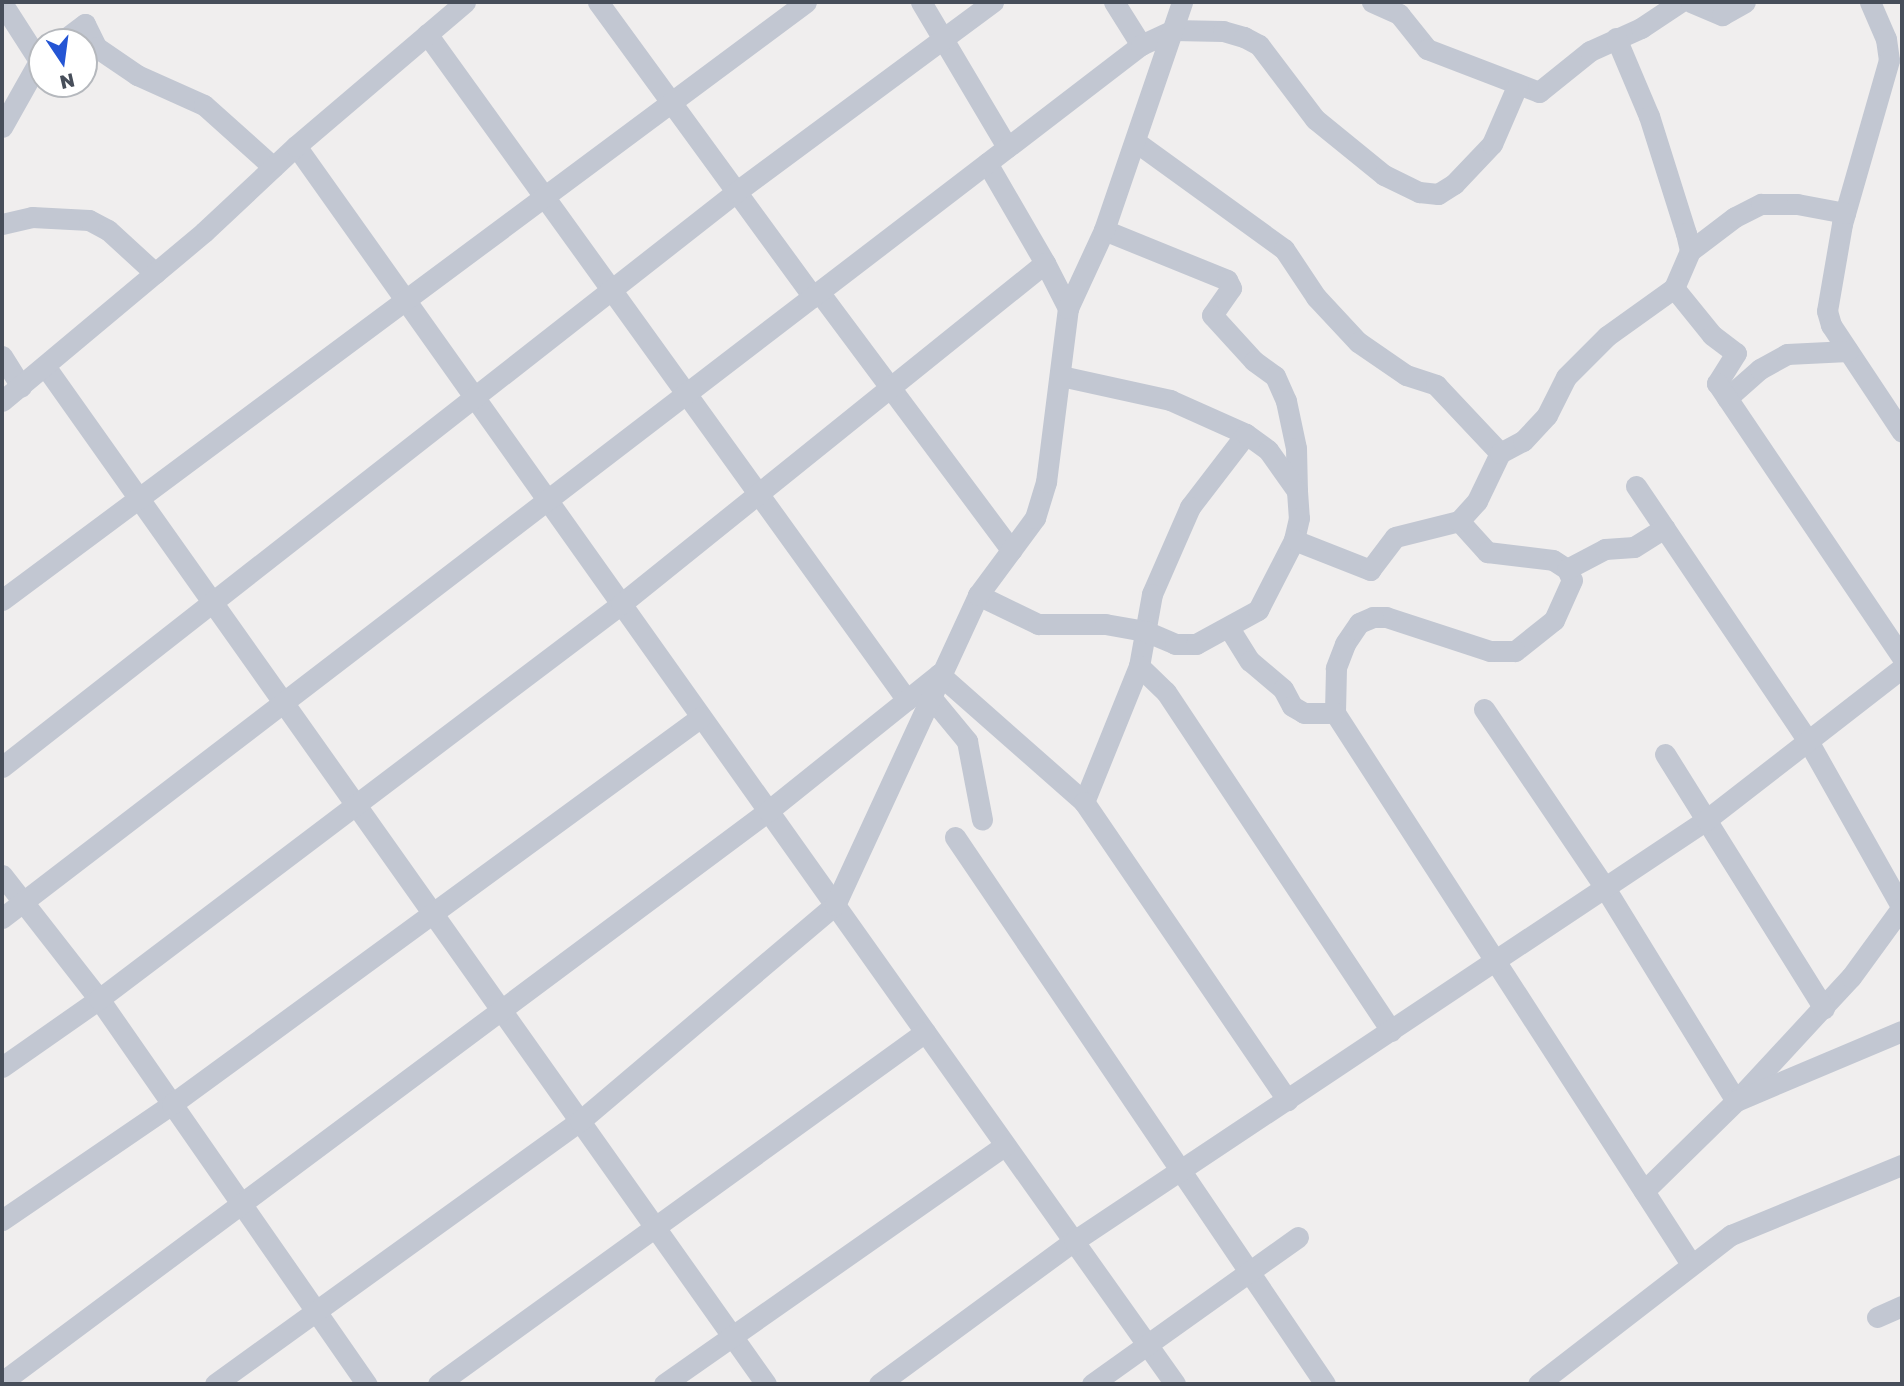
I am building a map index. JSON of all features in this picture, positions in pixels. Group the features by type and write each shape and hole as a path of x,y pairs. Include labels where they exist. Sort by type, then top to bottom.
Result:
{"street":[{"path":"2,401 155,273 296,146 465,2"},
{"path":"598,2 736,192 889,387 1011,550"},
{"path":"2,600 806,2"},
{"path":"921,2 1007,147"},
{"path":"2,767 736,192 993,2"},
{"path":"1114,2 1141,45"},
{"path":"215,1384 580,1121 835,905 929,695 978,595 1035,518 1046,482 1068,308 1104,230 1182,2"},
{"path":"1372,2 1399,14 1427,49 1518,83 1545,90 1590,51 1640,28 1680,2"},
{"path":"1691,2 1722,15 1745,2"},
{"path":"1870,2 1895,61 1845,213 1827,311 1848,351 1902,432"},
{"path":"2,3 28,41"},
{"path":"2,918 24,904 1141,45 1173,30 1223,31 1259,45 1315,119 1384,175 1419,192 1438,194 1454,184 1492,144 1518,83"},
{"path":"427,34 907,700"},
{"path":"1616,38 1649,116 1690,251"},
{"path":"98,48 137,75 204,105 273,167"},
{"path":"2,127 28,80"},
{"path":"1136,142 1284,249 1316,297 1358,342 1406,375 1436,385 1500,453"},
{"path":"296,146 1175,1384"},
{"path":"987,163 1068,308"},
{"path":"1294,540 1370,570 1395,537 1459,521 1477,502 1500,453 1523,440 1547,415 1566,377 1607,336 1674,288 1690,251 1734,216 1761,204 1797,204 1845,213"},
{"path":"2,224 32,217 89,220 108,230 155,273"},
{"path":"978,595 1038,624 1105,624 1145,631 1175,644 1196,644 1258,610 1294,540 1299,518 1296,448 1286,401 1275,376 1254,362 1212,315 1231,288 1227,280 1104,230"},
{"path":"2,1067 100,999 621,604 1045,263"},
{"path":"1674,288 1712,335 1736,353 1722,390"},
{"path":"1722,390 1787,354 1806,350 1848,351"},
{"path":"2,356 21,386"},
{"path":"45,366 766,1384"},
{"path":"1061,376 1170,400 1246,434 1276,458 1297,491"},
{"path":"1722,390 1902,657"},
{"path":"1084,802 1139,666 1152,594 1190,507 1246,434"},
{"path":"1636,486 1808,741 1902,907 1824,1008 1644,1191"},
{"path":"1459,521 1487,552 1553,560 1567,569 1572,580 1554,620 1515,651 1490,651 1387,617 1359,623 1336,668 1335,713 1691,1264"},
{"path":"1567,569 1605,549 1634,547 1664,528"},
{"path":"1229,628 1250,661 1283,690 1292,706 1304,713 1335,713"},
{"path":"1139,666 1166,692 1391,1031"},
{"path":"879,1384 1074,1241 1706,820 1902,668"},
{"path":"2,1382 243,1205 768,811 939,674"},
{"path":"939,674 1084,802 1287,1100"},
{"path":"929,695 967,741 982,820"},
{"path":"1484,709 1605,888 1735,1101"},
{"path":"2,1220 173,1104 701,717"},
{"path":"1665,754 1824,1008"},
{"path":"955,837 1325,1384"},
{"path":"2,875 100,999 367,1384"},
{"path":"1735,1101 1902,1031"},
{"path":"438,1384 925,1032"},
{"path":"664,1384 1005,1145"},
{"path":"1538,1384 1731,1235 1902,1165"},
{"path":"1092,1384 1298,1237"},
{"path":"1877,1317 1902,1306"}]}
